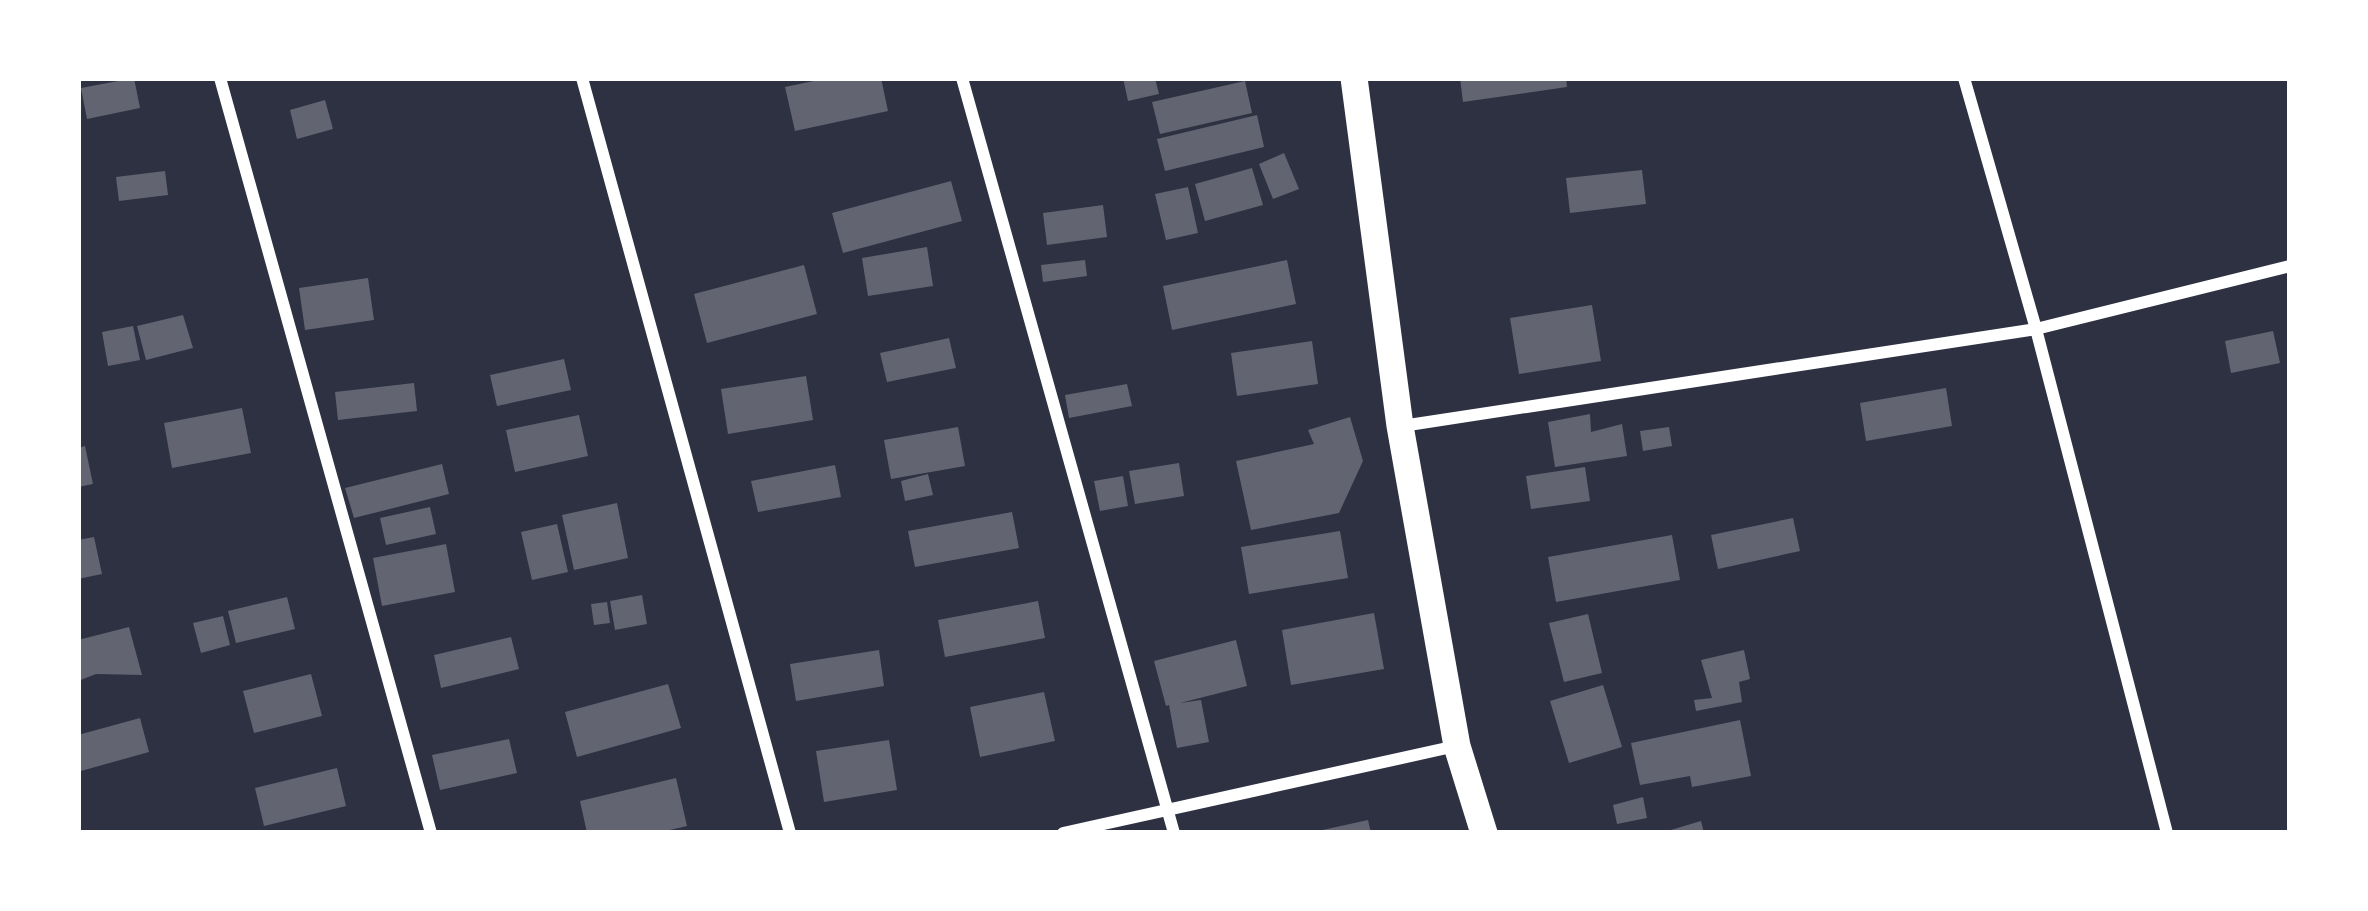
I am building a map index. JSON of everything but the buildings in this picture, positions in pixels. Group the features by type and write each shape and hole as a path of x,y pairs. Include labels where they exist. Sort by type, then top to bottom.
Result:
{"main road":[{"path":"1354,78 1400,426 1457,746 1484,833"}],"street":[{"path":"220,78 431,833"},
{"path":"581,78 790,833"},
{"path":"962,78 1174,833"},
{"path":"1964,78 2036,329 2167,833"},
{"path":"1400,426 2036,329 2290,266"},
{"path":"1063,833 1457,746"}]}
